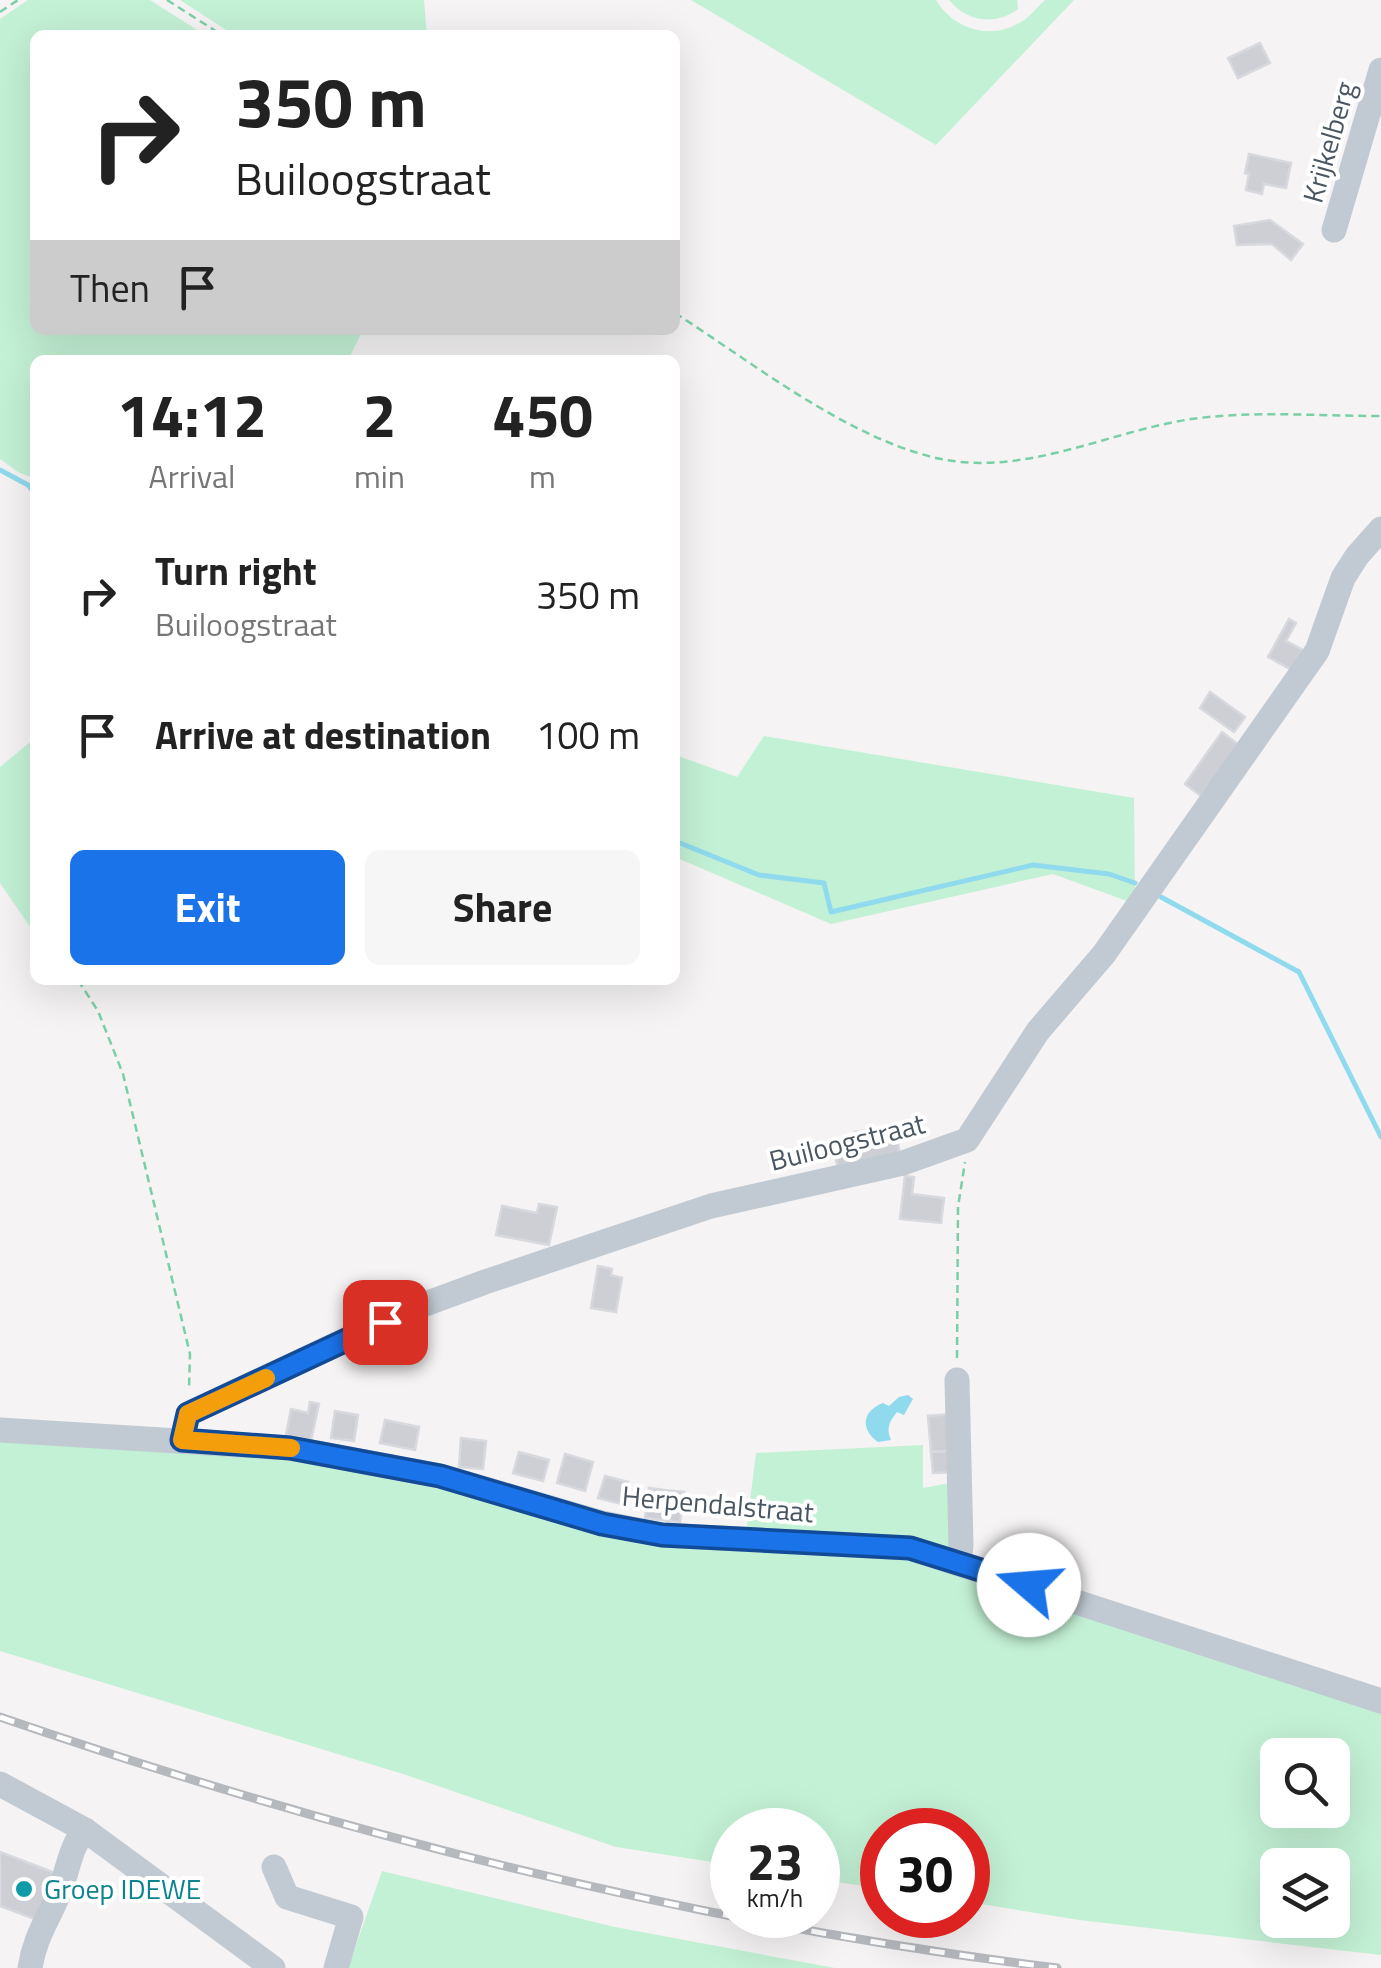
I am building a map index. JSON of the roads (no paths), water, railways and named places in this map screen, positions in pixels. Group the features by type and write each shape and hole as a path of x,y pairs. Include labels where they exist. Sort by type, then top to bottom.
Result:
{"street":[{"name":"Krijkelberg","path":"1334,230 1381,70"},
{"name":"Builoogstraat","path":"185,1427 409,1310 710,1206 904,1163 967,1140 1038,1031 1104,954 1316,651 1343,578 1381,530"},
{"path":"956,1380 961,1545 958,1562"},
{"name":"Herpendalstraat","path":"0,1430 185,1427 440,1476 602,1524 662,1535 910,1548 1381,1701"},
{"path":"0,1784 86,1830 272,1968"},
{"path":"30,1968 34,1943 60,1893 78,1838 86,1830"},
{"path":"274,1867 287,1898 351,1917 336,1968"}],"water":[{"path":"908,1395 913,1399 904,1415 897,1412 890,1422 891,1440 878,1442 868,1432 867,1415 876,1406 889,1406"}],"waterway":[{"path":"0,470 30,487"},
{"path":"680,843 759,875 824,883 831,912 1033,865 1109,874 1135,883"},
{"path":"1161,897 1299,972 1381,1137"}],"railway":[{"path":"0,1717 259,1800 522,1870 788,1927 1057,1968"}],"place":[{"name":"Groep IDEWE","path":"24,1889"}]}
